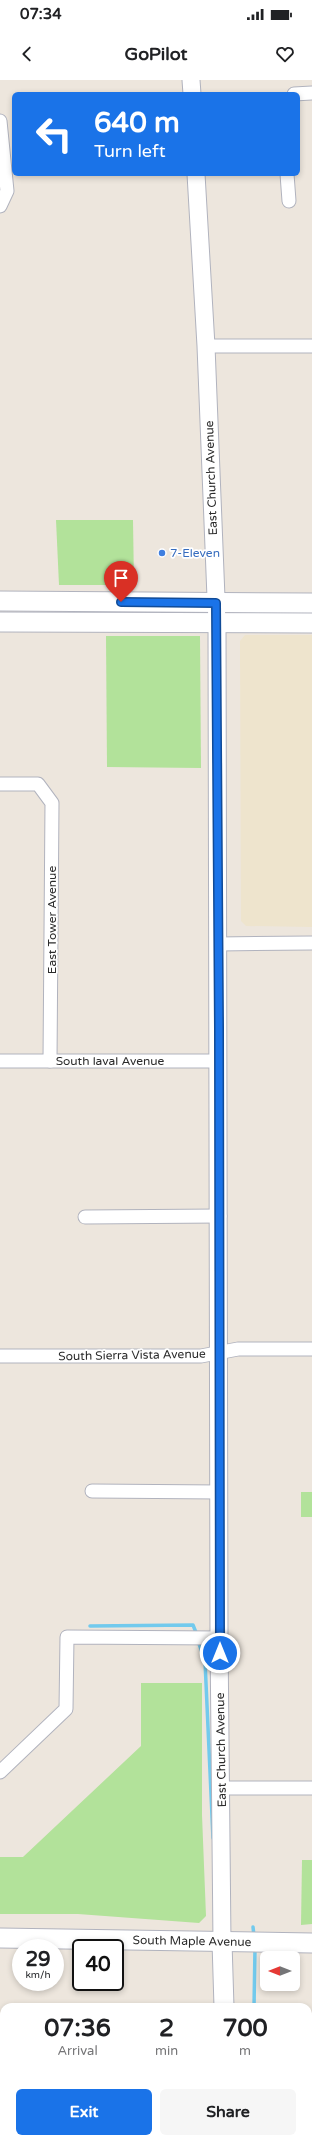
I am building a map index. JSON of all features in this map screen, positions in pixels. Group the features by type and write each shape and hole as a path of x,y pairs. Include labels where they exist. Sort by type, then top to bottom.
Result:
{"main road":[{"path":"0,601 312,603"},
{"path":"0,622 312,623"},
{"name":"South Maple Avenue","path":"0,1938 312,1942"},
{"name":"East Church Avenue","path":"222,1942 224,2003"}],"street":[{"path":"191,80 192,92"},
{"path":"300,94 312,93"},
{"path":"0,121 7,191 0,206"},
{"name":"East Church Avenue","path":"196,176 206,346 217,623 220,1216 219,1638 222,1942"},
{"path":"287,176 289,201"},
{"path":"206,346 312,346"},
{"name":"East Tower Avenue","path":"0,784 38,784 52,803 50,1060"},
{"path":"218,944 312,943"},
{"name":"South laval Avenue","path":"0,1061 219,1061"},
{"path":"85,1217 220,1216"},
{"name":"South Sierra Vista Avenue","path":"0,1356 201,1356 238,1349 312,1349"},
{"path":"92,1491 219,1492"},
{"path":"0,1772 66,1709 67,1637 219,1638"},
{"path":"221,1788 312,1788"}],"shaded area":[{"path":"245,635 312,635 312,927 246,926 241,921 240,641"}],"green space":[{"path":"56,520 133,520 134,585 59,585"},
{"path":"106,636 200,636 201,768 107,767"},
{"path":"301,1492 312,1492 312,1517 301,1517"},
{"path":"141,1683 202,1683 202,1815 206,1916 199,1923 78,1914 0,1914 0,1857 23,1857 141,1746"},
{"path":"302,1860 312,1860 312,1924 301,1925"}],"waterway":[{"path":"90,1626 193,1625 197,1635"},
{"path":"198,1641 205,1661 213,1838"},
{"path":"253,1927 254,1936"},
{"path":"254,2003 255,1948"}],"place":[{"name":"7-Eleven","path":"162,553"}],"route":[{"path":"121,602 216,603 220,1216 220,1653"}]}
